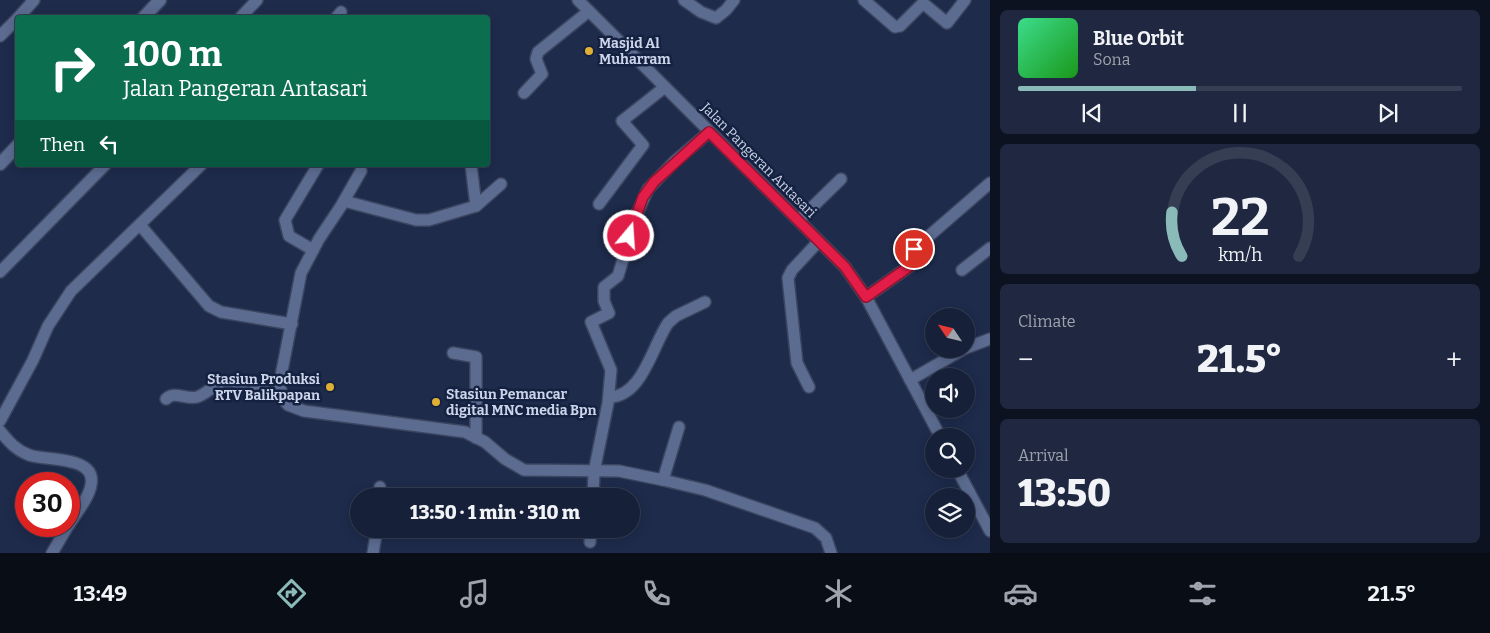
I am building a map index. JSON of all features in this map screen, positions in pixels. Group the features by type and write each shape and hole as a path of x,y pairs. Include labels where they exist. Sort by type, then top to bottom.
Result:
{"street":[{"path":"21,15 34,0"},
{"path":"146,15 160,0"},
{"path":"243,15 257,0"},
{"name":"Jalan Pangeran Antasari","path":"578,0 845,267 866,297 936,428"},
{"path":"684,0 701,12 716,18 734,0"},
{"path":"864,0 893,26 897,27 923,3 947,23 965,0"},
{"path":"524,93 542,74 536,59 538,52 589,11"},
{"path":"0,36 15,21"},
{"path":"599,204 643,145 622,121 665,87"},
{"path":"593,488 594,472 609,397 611,370 591,322 609,313 604,301 604,287 618,276 643,197 663,173 709,132"},
{"path":"0,164 15,148"},
{"path":"0,272 103,167"},
{"path":"0,421 33,360 48,326 72,291 199,167"},
{"path":"313,250 289,236 285,220 317,167"},
{"path":"471,167 476,206"},
{"path":"361,171 301,273 279,389 281,398 288,405 304,411 465,432 496,449 505,459 524,470 619,471 705,490 804,522 821,532 830,545 831,553"},
{"path":"798,220 841,179"},
{"path":"866,297 910,266 912,263 910,255 914,249 990,183"},
{"path":"344,201 416,220 430,220 476,206 501,184"},
{"path":"140,225 209,306 221,312 292,324"},
{"path":"809,387 797,362 788,278 792,270 819,241"},
{"path":"962,270 990,248"},
{"path":"609,397 619,397 628,392 638,380 668,323 676,316 705,302"},
{"path":"975,344 990,338"},
{"path":"453,353 476,357 476,438"},
{"path":"910,380 948,358"},
{"path":"166,399 173,395 196,397 218,383 225,381 279,389"},
{"path":"663,480 679,427"},
{"path":"0,431 10,444 18,450 36,457 73,461 84,467 90,475 92,484 80,505"},
{"path":"962,478 990,531"},
{"path":"52,553 61,537"},
{"path":"374,553 376,538"},
{"path":"590,538 590,542"}],"place":[{"name":"Masjid Al Muharram","path":"589,51"},
{"name":"Stasiun Produksi RTV Balikpapan","path":"330,387"},
{"name":"Stasiun Pemancar digital MNC media Bpn","path":"436,402"}],"route":[{"path":"629,236 643,197 654,182 709,132 845,267 855,278 866,297 910,266 912,263 910,253 914,249"}]}
